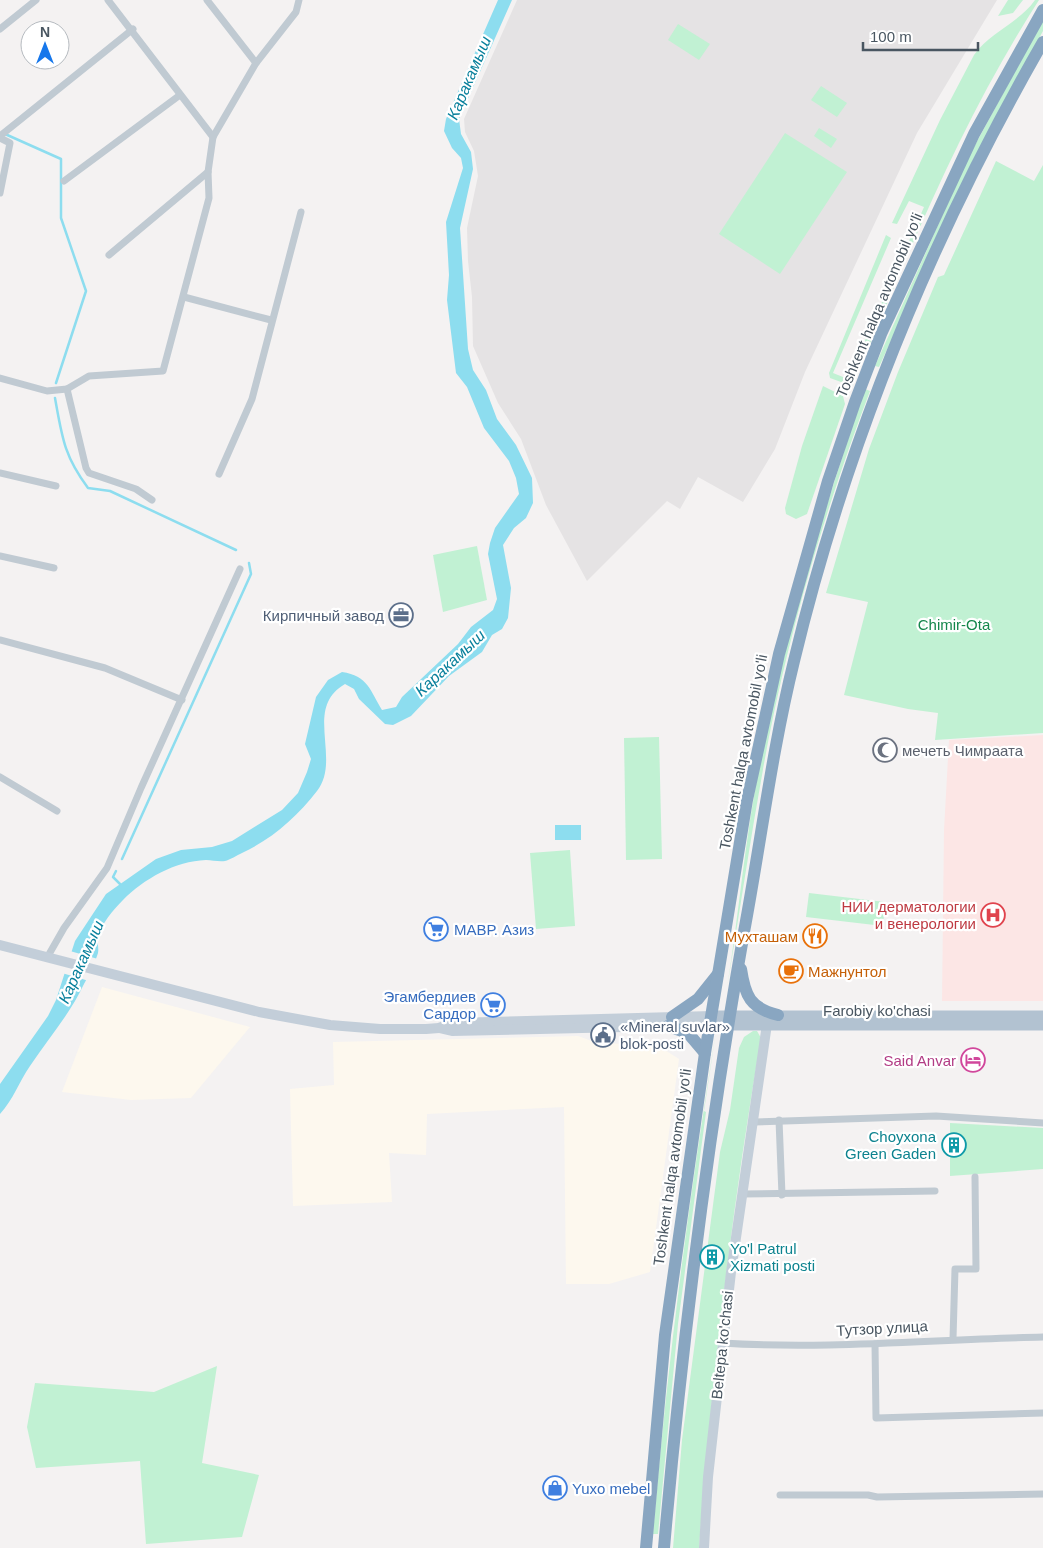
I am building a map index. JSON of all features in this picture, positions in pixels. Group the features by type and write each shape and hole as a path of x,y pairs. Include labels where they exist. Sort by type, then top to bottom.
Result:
{"highway":[{"name":"Toshkent halqa avtomobil yo'li","path":"646,1548 665,1335 705,1053 747,800 774,670 828,481 865,375 899,293 966,150 1043,10"},
{"name":"Toshkent halqa avtomobil yo'li","path":"664,1548 686,1325 729,1020 770,775 794,661 842,487 880,381 960,201 1007,107 1043,42"},
{"path":"865,375 880,381"},
{"path":"739,961 744,988 750,1000 757,1008 778,1015"},
{"path":"705,1053 688,1033 670,1021 698,999 719,972"},
{"path":"646,1548 655,1543 664,1548"}],"main road":[{"path":"0,945 259,1012 330,1025 380,1029 439,1028 452,1023 711,1020"},
{"name":"Farobiy ko'chasi","path":"711,1020 778,1015 1043,1016"},
{"name":"Farobiy ko'chasi","path":"729,1020 767,1024 1043,1025"},
{"name":"Beltepa ko'chasi","path":"704,1548 708,1477 722,1343 767,1024"}],"street":[{"path":"0,29 36,0"},
{"path":"108,0 133,29 180,95 213,137"},
{"path":"207,0 256,63"},
{"path":"0,378 47,391 67,389 89,376 163,371 209,198 208,172 213,137 256,63 296,12 299,0"},
{"path":"0,193 10,142 0,137 133,29"},
{"path":"64,181 180,95"},
{"path":"109,255 208,172"},
{"path":"219,474 252,399 271,320 301,212"},
{"path":"184,297 271,320"},
{"path":"67,389 86,468 89,473 136,489 152,500"},
{"path":"0,473 56,486"},
{"path":"0,556 54,568"},
{"path":"48,956 64,928 107,868 240,569"},
{"path":"0,640 105,668 182,700"},
{"path":"0,777 57,811"},
{"path":"753,1122 936,1116 1043,1123"},
{"path":"779,1120 782,1195"},
{"path":"953,1339 955,1269 976,1269 975,1177"},
{"path":"742,1194 782,1195 935,1191"},
{"name":"Тутзор улица","path":"722,1343 754,1345 875,1344 953,1339 1043,1337"},
{"path":"875,1344 876,1418 1043,1414"},
{"path":"780,1495 868,1495 877,1497 1043,1494"}],"shaded area":[{"path":"517,0 997,0 917,133 805,372 775,449 743,502 698,477 680,509 667,501 587,581 546,505 521,439 498,403 473,346 467,228 478,176 474,151 465,132 464,119"},
{"name":"НИИ дерматологии и венерологии","path":"1043,735 1043,1001 942,1001 944,830 949,740"},
{"path":"102,987 250,1027 191,1098 131,1100 62,1092"},
{"path":"578,1036 597,1043 657,1045 679,1059 650,1272 609,1284 566,1284 564,1107 427,1114 426,1155 389,1153 392,1202 293,1206 290,1089 334,1085 333,1042"}],"green space":[{"path":"1008,0 1023,0 1013,13 998,16"},
{"path":"1035,0 1039,0 985,93 937,189 852,386 830,378 829,373 886,235 891,238 833,373 848,379 924,207 909,201 897,224 892,223 940,120 974,55 988,40 1021,15"},
{"path":"1043,20 1043,31 973,160 879,367 875,366 968,158"},
{"path":"678,24 710,44 699,60 668,40"},
{"path":"821,86 847,103 837,117 811,100"},
{"path":"819,128 837,139 831,148 814,136"},
{"path":"785,133 847,172 780,274 719,234"},
{"name":"Chimir-Ota","path":"996,161 1034,181 1043,165 1043,733 935,740 938,713 908,709 844,695 868,602 826,593 869,449 898,372 938,277 944,275"},
{"path":"823,386 843,396 845,404 807,514 796,519 786,514 785,508 802,446"},
{"path":"865,389 870,391 812,562 778,693 758,799 727,988 750,819 781,668 806,574 834,481"},
{"path":"477,546 487,600 443,612 433,555"},
{"path":"659,737 662,859 626,860 624,738"},
{"path":"570,850 575,926 536,929 530,853"},
{"path":"809,893 885,902 883,926 806,917"},
{"path":"716,1031 704,1111 706,1112 678,1324 658,1534 653,1534 680,1282 697,1157"},
{"path":"753,1031 757,1031 761,1038 724,1292 699,1548 673,1548 682,1440 720,1152 730,1110 739,1048 744,1037"},
{"name":"Choyxona Green Gaden","path":"950,1123 1043,1128 1043,1169 950,1176"},
{"path":"217,1366 202,1463 259,1475 242,1537 146,1544 140,1461 36,1468 27,1427 35,1383 154,1392"}],"water":[{"name":"Каракамыш","path":"498,0 512,0 459,119 461,134 471,152 473,169 460,228 468,349 473,370 486,390 497,419 516,445 532,478 533,503 526,518 514,528 503,545 511,588 508,618 502,629 492,635 482,652 449,676 411,716 393,725 385,724 359,699 354,689 345,684 333,694 326,706 324,720 326,764 324,778 317,791 301,810 264,841 225,861 194,861 161,872 140,885 123,900 111,913 102,928 98,938 97,957 66,1016 30,1066 9,1103 0,1114 0,1084 48,1016 56,1000 75,941 106,894 156,859 181,850 212,847 232,841 282,810 298,793 307,772 311,759 305,744 316,697 328,680 342,672 351,674 367,685 382,710 396,707 402,697 458,644 471,627 493,610 497,599 488,554 490,543 495,528 519,494 516,478 509,461 484,428 467,387 456,373 447,300 449,275 446,222 463,168 461,158 452,148 444,131 446,119"},
{"path":"555,825 581,825 581,840 555,840"}],"pier":[{"path":"70,951 98,959 89,981 62,973"}],"waterway":[{"path":"5,134 61,159 61,218 86,291 56,383"},
{"path":"55,398 65,446 80,477 88,488 110,491 236,550"},
{"path":"122,859 251,574 249,563"},
{"path":"116,871 113,877 120,884"}],"place":[{"name":"Кирпичный завод","path":"401,615"},
{"name":"мечеть Чимраата","path":"885,750"},
{"name":"НИИ дерматологии и венерологии","path":"993,915"},
{"name":"МАВР. Азиз","path":"436,929"},
{"name":"Мухташам","path":"815,936"},
{"name":"Мажнунтол","path":"791,971"},
{"name":"Эгамбердиев Сардор","path":"493,1005"},
{"name":"«Mineral suvlar» blok-posti","path":"603,1035"},
{"name":"Said Anvar","path":"973,1060"},
{"name":"Choyxona Green Gaden","path":"954,1145"},
{"name":"Yo'l Patrul Xizmati posti","path":"712,1257"},
{"name":"Yuxo mebel","path":"555,1488"}]}
